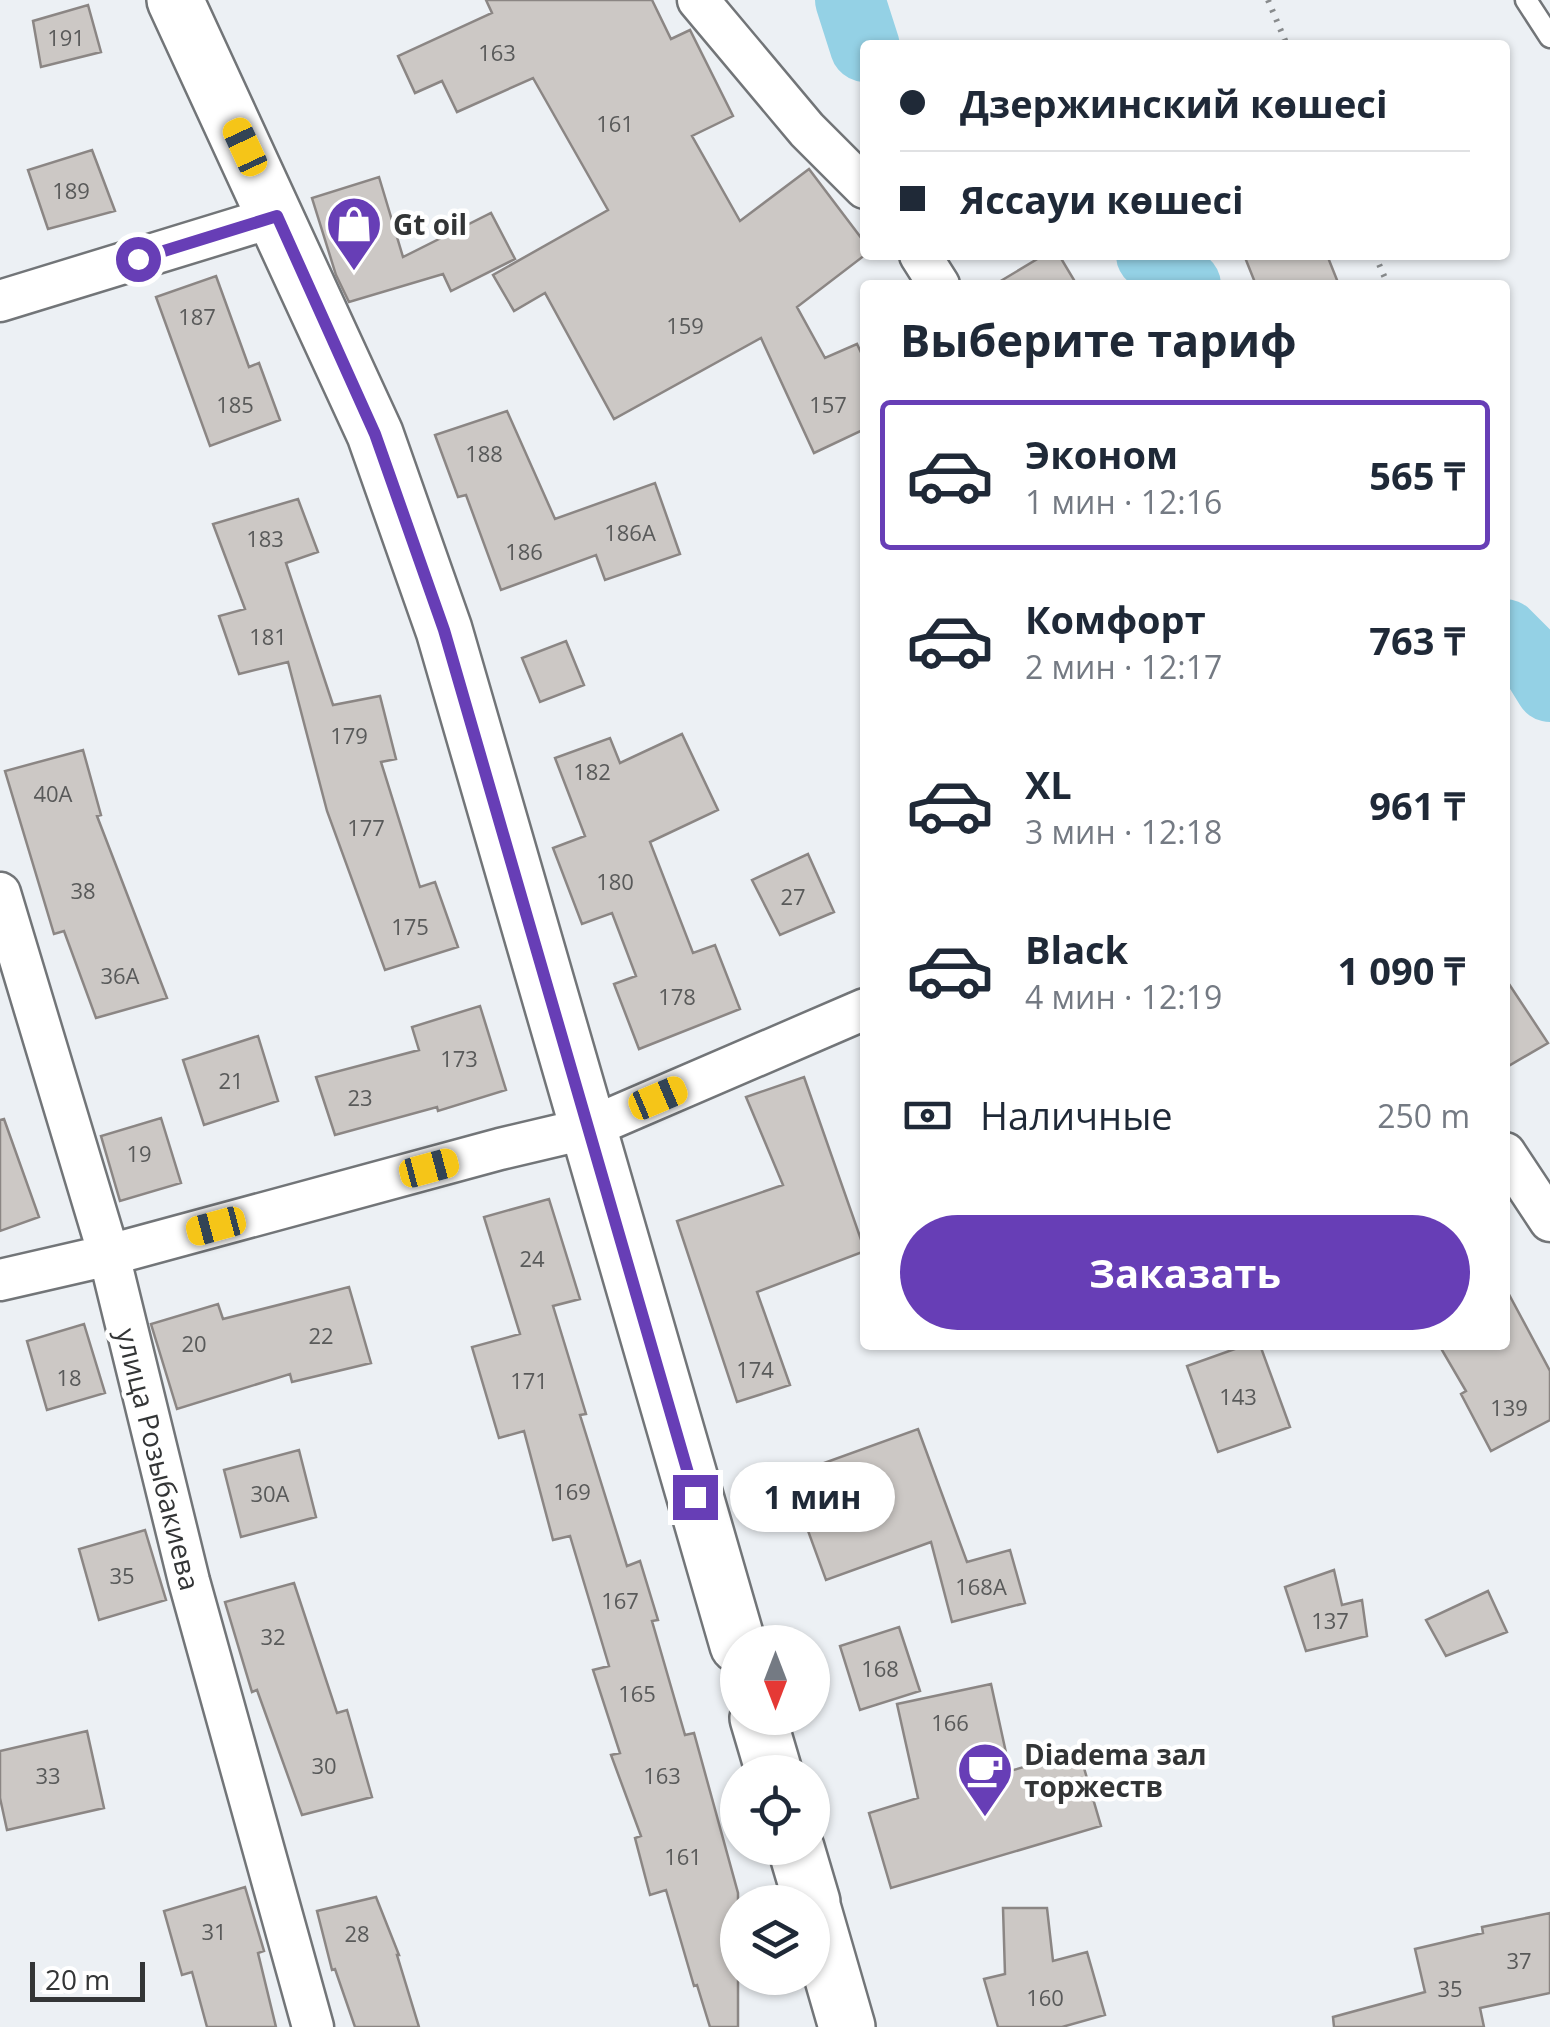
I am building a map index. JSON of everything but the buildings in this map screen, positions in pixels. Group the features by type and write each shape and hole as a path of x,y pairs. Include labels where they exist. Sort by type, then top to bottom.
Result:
{"main road":[{"path":"188,3 277,216 375,434 444,630 732,1625"},
{"path":"830,1967 847,2027"}],"street":[{"path":"698,0 807,130 860,183"},
{"path":"0,301 277,216"},
{"name":"улица Розыбакиева","path":"0,893 109,1255 189,1582 313,2027"},
{"path":"0,1280 109,1255 589,1128 860,1011"},
{"path":"1510,1161 1550,1221"}],"lane":[{"path":"1526,0 1550,37"}],"path":[{"path":"1268,0 1285,40"}],"waterway":[{"path":"850,0 863,40"},
{"path":"1157,260 1180,280"},
{"path":"1510,639 1537,666 1550,687"}],"place":[{"name":"Gt oil","path":"354,273"},
{"name":"Diadema зал торжеств","path":"985,1819"}],"route":[{"path":"138,259 277,216 375,434 444,630 695,1497"}]}
